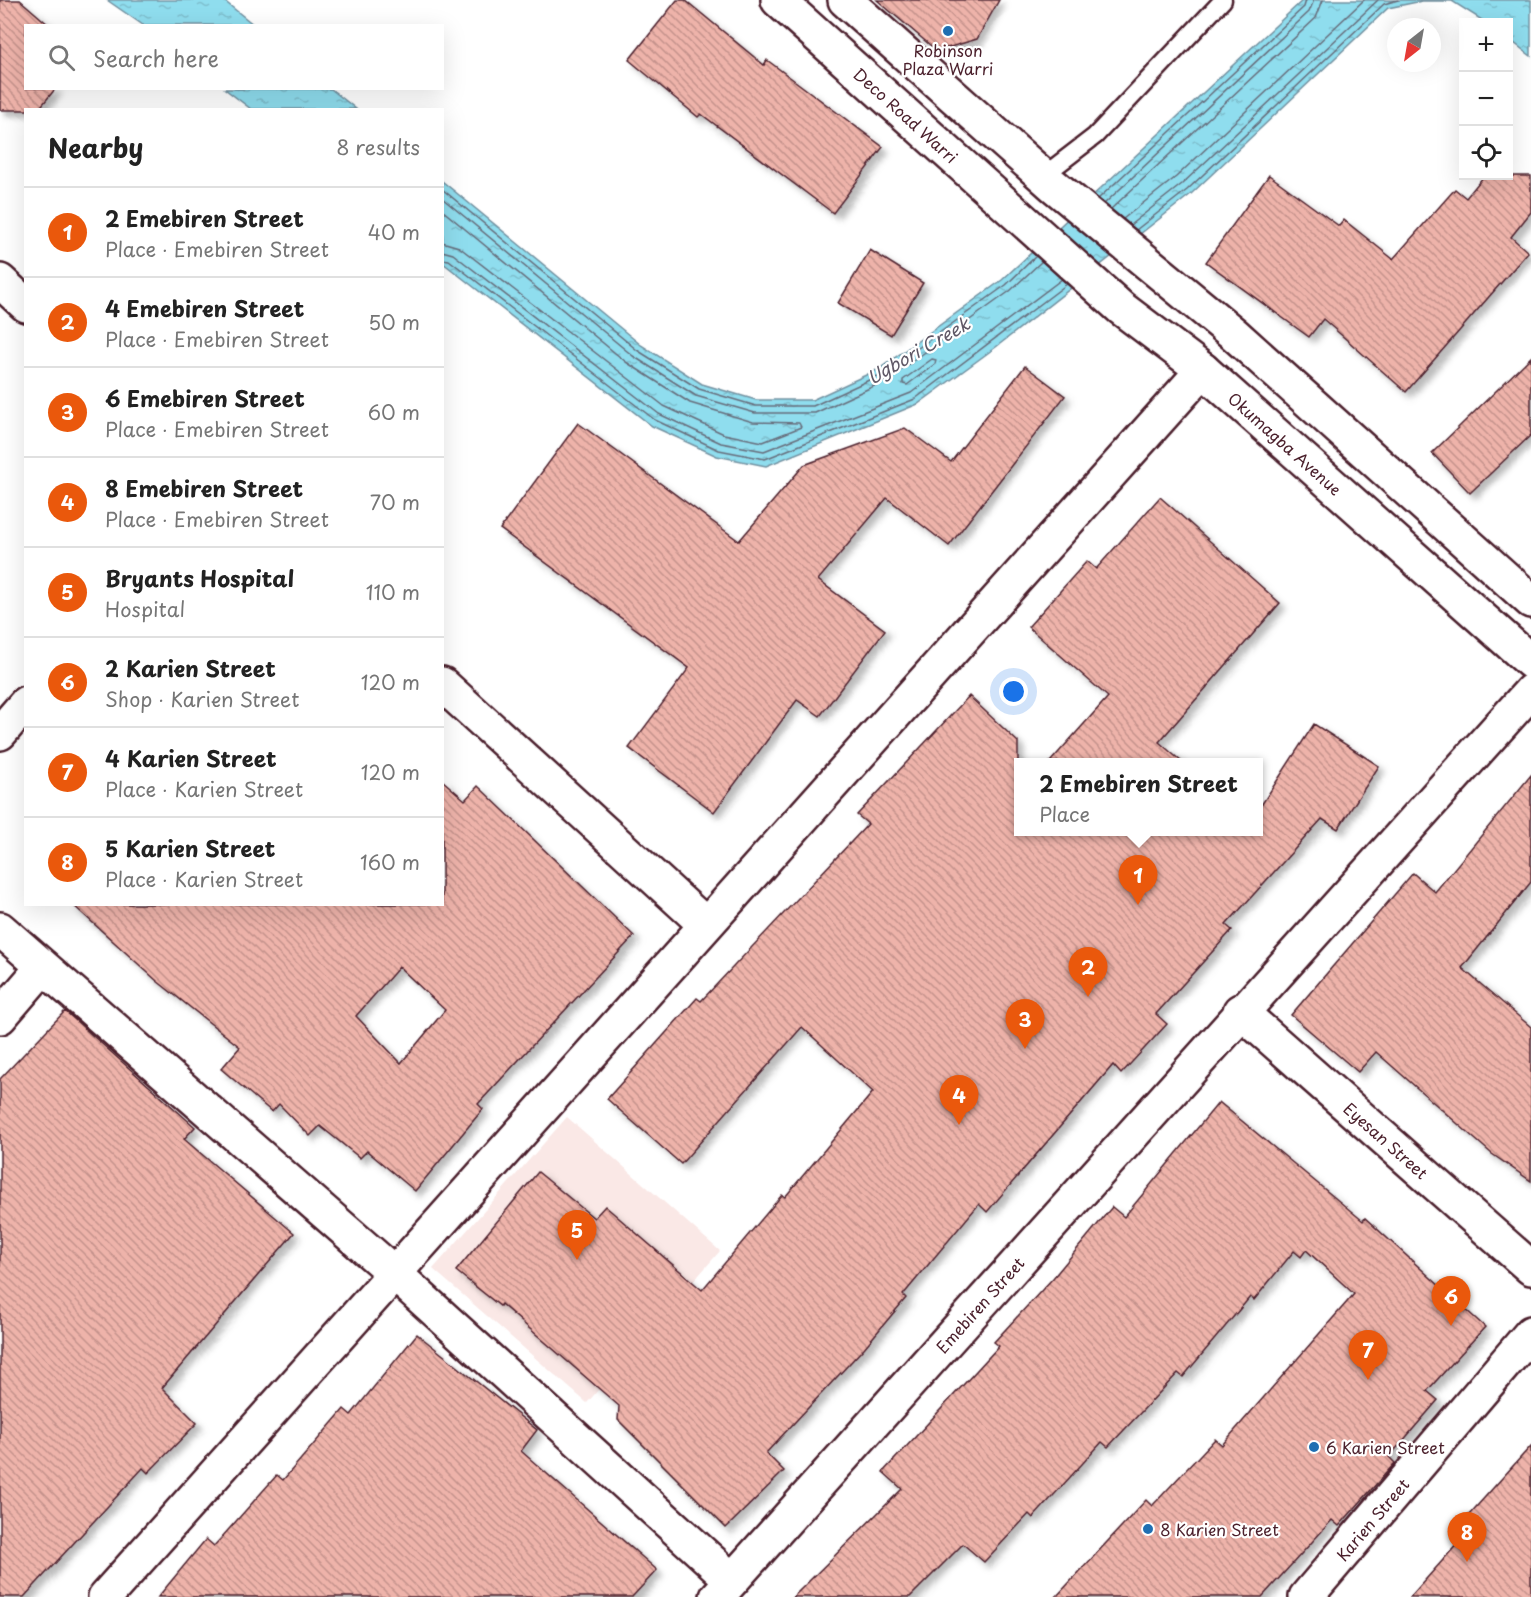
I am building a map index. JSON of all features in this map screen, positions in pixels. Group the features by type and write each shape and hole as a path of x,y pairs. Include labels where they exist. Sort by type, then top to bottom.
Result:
{"street":[{"name":"Deco Road Warri","path":"778,0 1035,229"},
{"path":"845,0 1048,180 1234,334 1531,601"},
{"name":"Okumagba Avenue","path":"1035,229 1121,308 1203,370 1531,662"},
{"path":"0,281 24,302"},
{"path":"105,1597 1203,370"},
{"path":"444,686 705,924"},
{"name":"Emebiren Street","path":"725,1588 1240,1011 1531,691"},
{"path":"0,733 24,705"},
{"path":"0,929 394,1273 725,1588"},
{"path":"0,1017 43,967"},
{"name":"Eyesan Street","path":"1240,1011 1531,1268"},
{"name":"Karien Street","path":"1306,1597 1531,1333"}],"lane":[{"path":"1048,180 1095,136 1223,0"}],"shaded area":[{"path":"567,1117 720,1251 587,1403 433,1269"}],"water":[{"path":"107,0 223,0 253,24 142,24"},
{"name":"Ugbori Creek","path":"1303,0 1531,0 1531,56 1513,42 1513,18 1479,18 1452,1 1422,1 1388,8 1191,194 996,347 918,404 766,466 717,456 652,426 444,264 444,183 641,345 702,384 756,400 812,400 879,369 1002,280"},
{"path":"226,90 332,90 355,108 250,108"}],"building":[{"path":"0,0 20,0 48,24 24,24 24,90 54,90 40,108 0,110"},
{"path":"677,0 685,0 764,65 767,60 883,147 833,213 701,114 698,117 629,60"},
{"name":"Robinson Plaza Warri","path":"877,0 999,0 977,39 937,51"},
{"path":"1269,175 1339,226 1344,220 1393,259 1455,189 1466,198 1481,180 1513,180 1513,176 1531,176 1531,212 1511,237 1528,252 1406,392 1323,319 1309,337 1206,262"},
{"path":"870,250 923,283 891,335 838,303"},
{"path":"1531,357 1531,435 1470,493 1432,453"},
{"path":"1025,366 1065,396 949,546 887,498 818,580 885,630 820,716 797,700 714,812 629,748 689,668 500,529 578,423 739,541 804,465 905,428 951,462"},
{"path":"1160,497 1280,603 1159,742 1177,758 1054,758 1108,697 1028,627 1087,561 1096,569"},
{"path":"969,696 1018,742 1018,758 1014,758 1014,836 1263,836 1263,802 1314,724 1379,766 1338,829 1322,819 1226,925 1232,930 1156,1014 1167,1024 1121,1074 1113,1065 987,1212 979,1204 903,1295 906,1298 864,1348 766,1453 784,1471 726,1528 618,1420 619,1406 501,1304 500,1306 456,1271 538,1172 594,1218 605,1206 702,1290 782,1195 785,1197 873,1092 802,1027 681,1164 607,1099 697,998 701,1001 868,824 857,815"},
{"path":"1531,775 1531,882 1462,968 1531,1027 1531,1181 1492,1154 1376,1052 1358,1072 1291,1015 1413,873 1435,892"},
{"path":"444,782 465,800 478,786 634,936 478,1104 483,1109 415,1191 367,1151 360,1158 320,1126 310,1136 279,1104 272,1112 221,1069 240,1047 157,981 74,906 444,906","holes":["399,967 445,1010 401,1063 356,1016"]},
{"path":"65,1011 195,1127 184,1139 294,1233 162,1388 197,1423 148,1473 143,1468 24,1597 0,1597 0,1079"},
{"path":"1219,1102 1363,1221 1365,1218 1485,1327 1427,1391 1438,1400 1389,1457 1395,1463 1339,1526 1332,1520 1262,1597 1056,1597 1146,1500 1152,1506 1215,1439 1222,1445 1354,1294 1306,1250 1301,1257 1294,1251 1254,1300 1250,1297 1183,1377 1178,1373 1108,1447 1102,1442 1033,1518 1029,1514 984,1562 963,1544 910,1597 793,1597 902,1489 883,1472 999,1346 994,1342 1053,1278 1112,1207 1124,1217"},
{"path":"417,1334 537,1430 521,1451 657,1570 632,1597 158,1597 206,1539 214,1546 277,1475 283,1480 344,1409 351,1415"},
{"path":"1531,1446 1531,1597 1410,1597 1476,1523 1468,1516"}],"place":[{"name":"Robinson Plaza Warri","path":"948,31"},
{"name":"2 Emebiren Street","path":"1138,905"},
{"name":"4 Emebiren Street","path":"1088,997"},
{"name":"6 Emebiren Street","path":"1025,1049"},
{"name":"8 Emebiren Street","path":"959,1125"},
{"name":"Bryants Hospital","path":"577,1260"},
{"name":"2 Karien Street","path":"1451,1326"},
{"name":"4 Karien Street","path":"1368,1380"},
{"name":"6 Karien Street","path":"1314,1447"},
{"name":"8 Karien Street","path":"1148,1529"},
{"name":"5 Karien Street","path":"1467,1562"}]}
